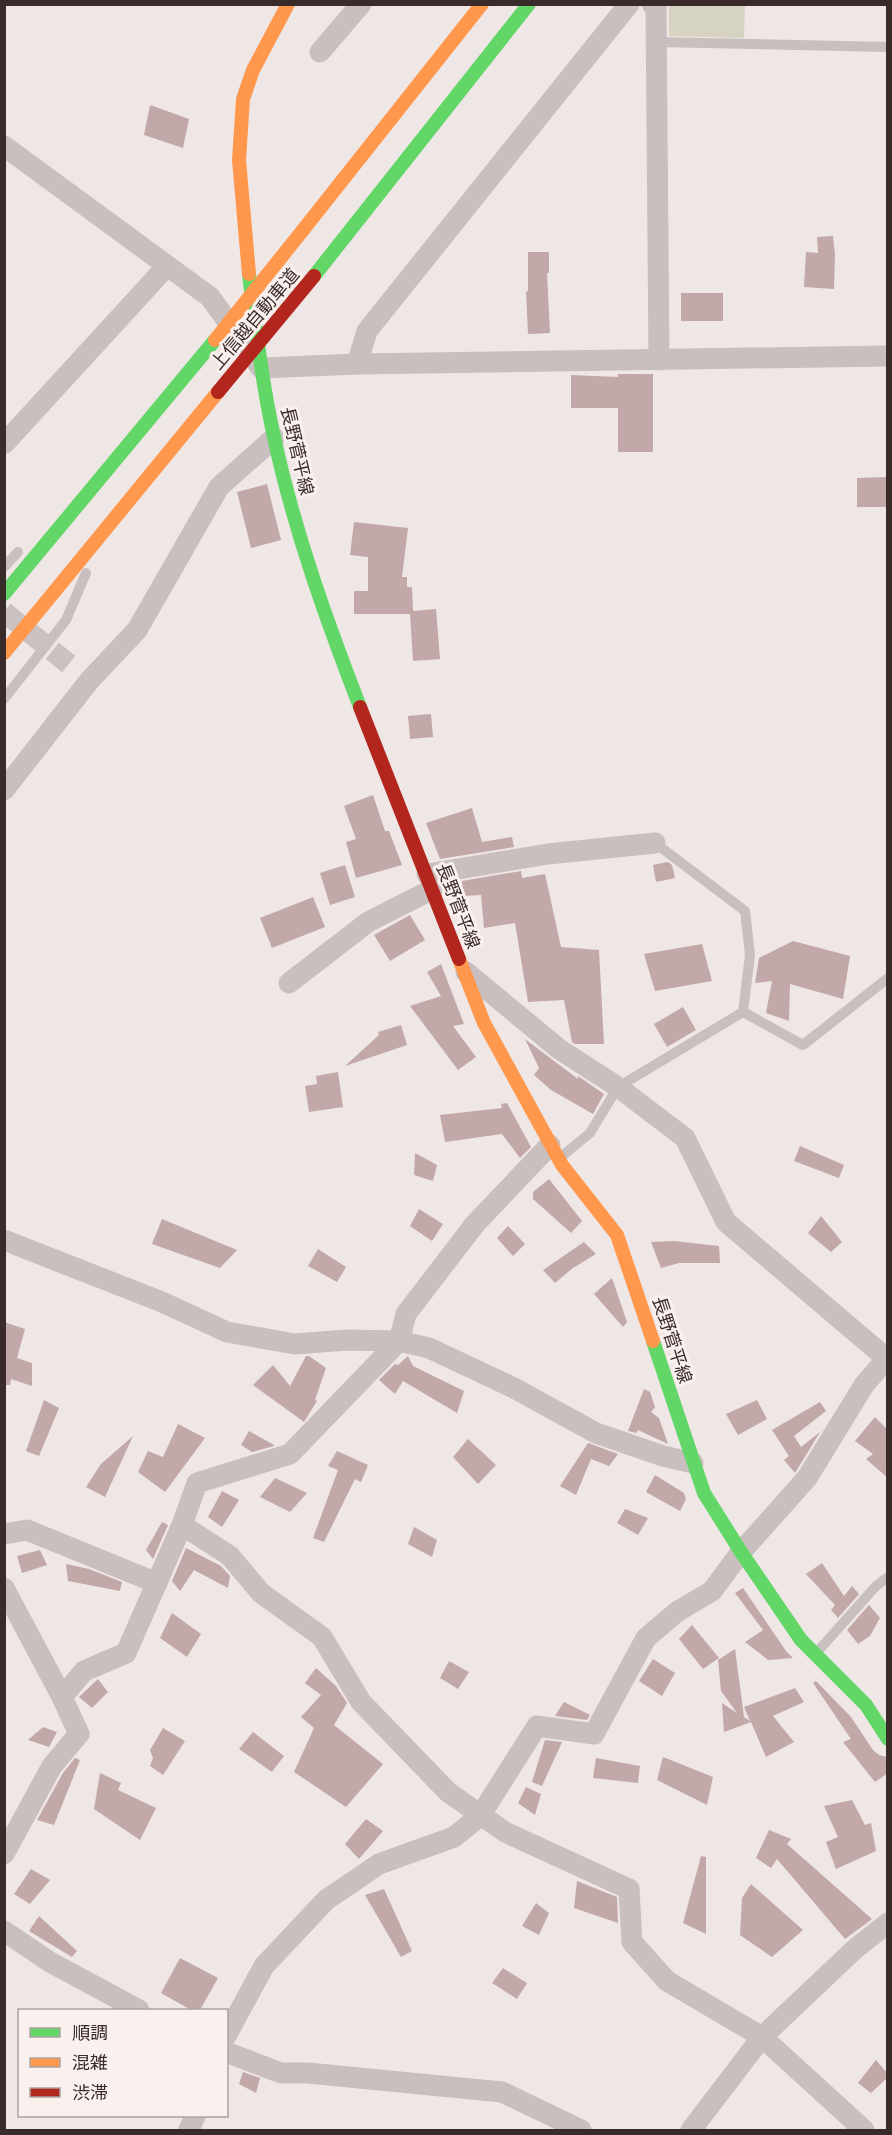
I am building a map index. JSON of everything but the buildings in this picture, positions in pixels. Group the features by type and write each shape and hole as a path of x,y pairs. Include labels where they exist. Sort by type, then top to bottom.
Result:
{"main road":[{"name":"長野菅平線","path":"288,4 253,70 243,99 239,160 244,231 261,368 274,438 299,534 324,614 484,1023 554,1152 617,1235 704,1493 801,1640 866,1705 888,1739"},
{"name":"上信越自動車道","path":"4,594 215,340 482,4"},
{"name":"上信越自動車道","path":"4,652 314,276 529,4"}],"street":[{"path":"320,52 361,4"},
{"path":"357,364 367,331 629,4"},
{"path":"652,4 656,9 659,360"},
{"path":"4,146 210,297 261,368 357,364 888,356"},
{"path":"4,444 167,266"},
{"path":"4,790 82,675 137,630 219,487 274,438"},
{"path":"289,983 368,922 430,882 548,854 655,843"},
{"path":"228,2032 264,1966 326,1900 379,1864 454,1837 480,1815 537,1726 594,1734 646,1638 678,1611 712,1591 741,1552 807,1478 864,1385 887,1357 726,1222 685,1138 618,1087 559,1049 464,969"},
{"path":"62,1697 84,1671 126,1653 182,1525 197,1482 290,1454 399,1341 406,1314 476,1224 554,1152"},
{"path":"4,1240 162,1302 227,1332 295,1344 347,1340 399,1341 429,1348 514,1388 596,1433 663,1456 693,1463"},
{"path":"182,1525 230,1556 261,1593 322,1637 362,1702 448,1792 505,1832 629,1889 633,1942 667,1981 762,2037 864,2130"},
{"path":"4,1534 27,1530 157,1583"},
{"path":"4,1588 79,1734 52,1766 4,1854"},
{"path":"691,2130 762,2037 856,1948 888,1923"},
{"path":"4,1931 50,1962 137,2009"},
{"path":"228,2053 281,2073 308,2073 502,2092 581,2130"}],"lane":[{"path":"656,42 888,48"},
{"path":"47,526 92,489"},
{"path":"4,699 66,620 105,529"},
{"path":"4,567 23,547"},
{"path":"655,843 745,911 750,956 743,1012"},
{"path":"743,1012 803,1045 888,978"},
{"path":"554,1152 590,1133 618,1087 743,1012"},
{"path":"815,1654 876,1586 888,1577"}],"shaded area":[{"path":"669,5 745,5 744,38 669,36"}],"tunnel":[{"path":"4,612 75,669"}],"traffic: fast":[{"path":"314,276 529,4"},
{"path":"249,274 266,396 282,472 312,574 360,707"},
{"path":"4,594 215,340"},
{"path":"653,1341 704,1493 801,1640 866,1705 888,1739"}],"traffic: slow":[{"path":"249,274 239,160 243,99 253,70 288,4"},
{"path":"303,230 482,4"},
{"path":"215,340 303,230"},
{"path":"4,653 218,392"},
{"path":"459,959 484,1023 562,1165 617,1235 653,1341"}],"traffic: jam":[{"path":"218,392 314,276"},
{"path":"360,707 459,959"}]}
